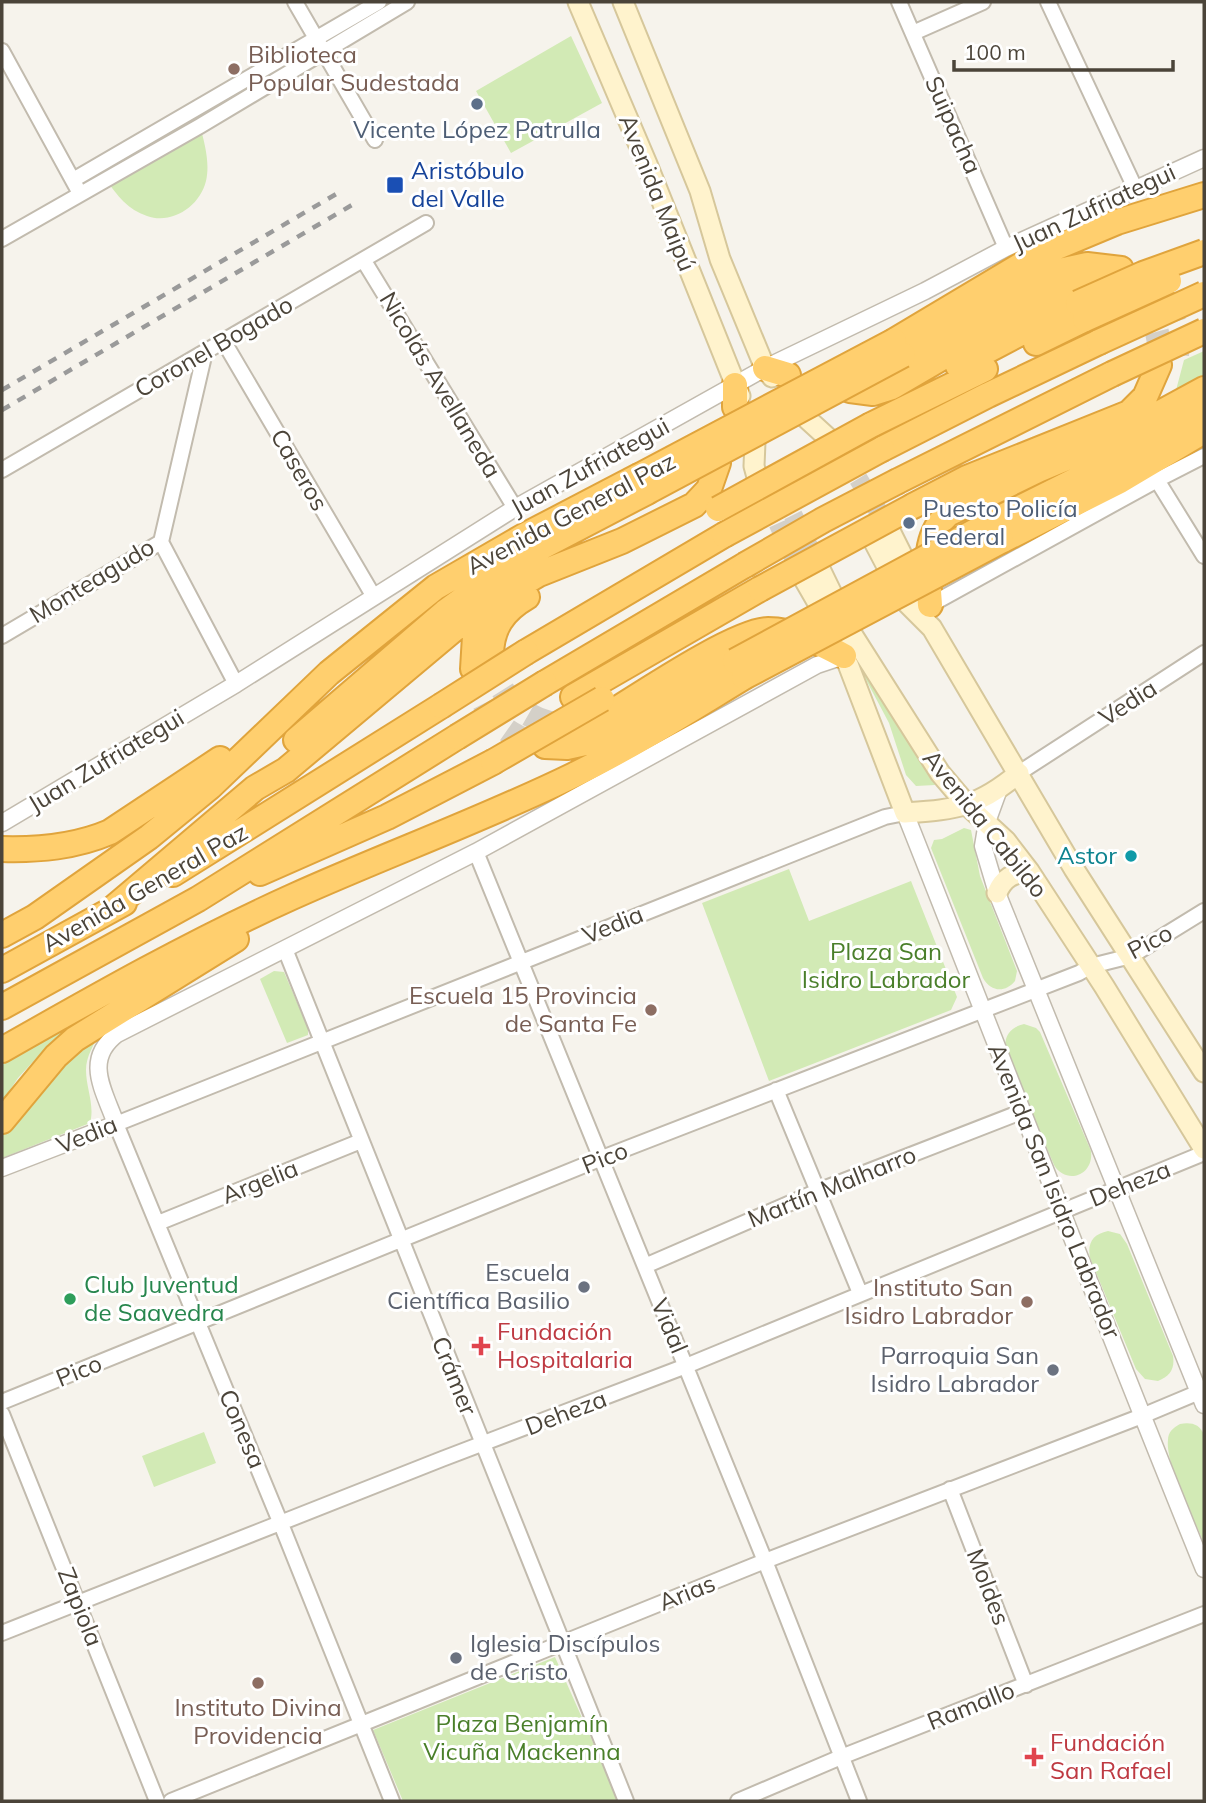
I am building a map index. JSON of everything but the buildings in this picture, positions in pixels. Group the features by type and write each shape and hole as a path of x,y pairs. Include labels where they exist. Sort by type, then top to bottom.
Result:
{"highway":[{"name":"Avenida General Paz","path":"2,935 45,911 149,837 210,787 299,700 357,649 436,587 524,536 643,484 898,348 1038,255 1105,227 1198,195"},
{"path":"500,597 484,618 475,636 482,662 503,614 540,588 645,547 1082,311 1143,274 1204,252"},
{"path":"1095,284 1078,285 1054,292 892,387 873,393 843,396 859,407 891,402 1082,311 1204,264"},
{"path":"898,348 1055,272 1087,265 1121,269"},
{"name":"Avenida General Paz","path":"2,970 209,853 526,652 724,535 988,395 1204,294"},
{"name":"Avenida General Paz","path":"2,1007 198,899 545,683 823,520 1112,374 1204,331"},
{"path":"488,758 573,697 760,589 913,506 967,478 1129,413 1145,397 1168,360 1173,374 1163,397 1132,429"},
{"path":"927,615 931,540 943,518 958,507 1132,429 1204,389"},
{"path":"545,746 585,744 739,669 997,531 1204,409"},
{"path":"997,531 1119,481 1204,431"},
{"path":"111,910 255,788 286,770 453,630 500,597 539,575 602,549 694,505 709,489 718,463"},
{"path":"255,788 275,760 330,709 444,612 499,573 643,484"},
{"path":"198,899 387,817 417,794 603,699 720,629 746,617 765,614 786,618 798,623 834,651"},
{"path":"572,727 582,727 601,719 748,634 765,630 781,631 834,651"},
{"path":"2,1050 190,945 294,896 572,776 620,751 739,669"},
{"path":"2,849 66,845 91,840 110,832 201,773 299,700"},
{"path":"2,1121 56,1056 75,1039 189,967 350,873"}],"main road":[{"name":"Avenida Maipú","path":"578,2 738,398"},
{"name":"Avenida Maipú","path":"623,2 700,191 720,259 779,376"},
{"path":"805,417 825,440"},
{"path":"755,442 754,466 763,474"},
{"name":"Avenida Cabildo","path":"927,615 905,601 890,572 881,527 901,553 927,615 1074,869 1204,1072"},
{"name":"Avenida Cabildo","path":"905,813 834,651 838,638 809,570 940,773 968,806 1006,841 1029,871 1091,966 1204,1151"},
{"name":"Vedia","path":"905,813 968,806 999,789 1018,773"},
{"path":"997,893 1007,878 1017,872 1029,871"}],"street":[{"path":"295,2 375,140"},
{"path":"2,239 77,187 201,127 379,2"},
{"path":"320,44 407,2"},
{"name":"Suipacha","path":"900,2 1006,248"},
{"path":"913,33 983,2"},
{"path":"1048,2 1135,188"},
{"path":"2,51 77,187"},
{"name":"Juan Zufriategui","path":"2,823 236,684 515,508 738,398 925,290 1006,248 1204,158"},
{"name":"Coronel Bogado","path":"2,470 426,223"},
{"name":"Nicolás Avellaneda","path":"364,261 515,508"},
{"name":"Caseros","path":"224,342 374,597"},
{"name":"Monteagudo","path":"2,636 161,542 205,352"},
{"path":"927,615 1157,480 1204,456"},
{"path":"1157,480 1204,556"},
{"path":"161,542 236,684"},
{"path":"285,949 476,852 817,665 834,651"},
{"name":"Vedia","path":"1018,773 1204,653"},
{"path":"999,789 987,822 983,846 997,893 1202,1396"},
{"name":"Vedia","path":"2,1168 885,817 905,813"},
{"name":"Avenida San Isidro Labrador","path":"905,813 1204,1569"},
{"name":"Vidal","path":"476,852 765,1561 859,1801"},
{"name":"Pico","path":"2,1402 602,1158 1079,973 1091,966 1131,956 1204,911"},
{"name":"Crámer","path":"285,949 399,1241 626,1801"},
{"name":"Conesa","path":"285,949 117,1034 105,1044 99,1056 98,1071 116,1124 282,1524 392,1801"},
{"path":"776,1090 860,1293"},
{"name":"Martín Malharro","path":"645,1266 818,1191 1021,1112"},
{"name":"Argelia","path":"158,1223 361,1141"},
{"name":"Deheza","path":"2,1633 686,1366 1063,1212 1204,1151"},
{"name":"Arias","path":"171,1801 765,1561 1142,1416 1202,1396"},
{"name":"Zapiola","path":"2,1414 157,1801"},
{"name":"Moldes","path":"950,1489 1026,1685"},
{"name":"Ramallo","path":"738,1801 1204,1614"}],"green space":[{"path":"571,36 602,103 511,153 476,91"},
{"path":"200,126 207,161 206,181 198,198 184,211 166,218 147,216 134,210 106,180"},
{"path":"1204,351 1204,379 1175,394 1184,360"},
{"path":"859,656 935,785 916,786 906,775 889,723 855,659"},
{"path":"964,828 971,830 980,876 1017,971 1015,981 1007,988 994,988 983,978 931,848 934,840"},
{"name":"Plaza San Isidro Labrador","path":"789,869 809,921 911,881 957,997 951,1010 769,1081 702,903"},
{"path":"186,957 52,1041 18,1078 2,1102 2,1065"},
{"path":"274,971 284,972 308,1028 308,1035 287,1043 260,979"},
{"path":"1024,1024 1040,1032 1091,1151 1088,1167 1078,1175 1065,1175 1054,1165 1006,1051 1009,1033"},
{"path":"100,1032 86,1065 90,1123 2,1158 2,1135 34,1090"},
{"path":"1108,1231 1120,1234 1127,1244 1173,1356 1171,1372 1158,1381 1145,1379 1136,1369 1090,1258 1092,1240 1098,1234"},
{"path":"1180,1424 1195,1425 1204,1435 1204,1543 1175,1477 1168,1450 1169,1435"},
{"path":"204,1432 216,1463 154,1487 142,1456"},
{"name":"Plaza Benjamín Vicuña Mackenna","path":"555,1657 619,1801 403,1801 373,1730"}],"tunnel":[{"path":"1138,276 1157,291 1170,310 1176,331 1177,355"},
{"path":"1139,301 1150,315 1156,331 1160,348 1159,365"},
{"path":"821,442 871,536"},
{"path":"843,454 888,527"},
{"path":"780,489 818,565"},
{"path":"766,497 801,574"},
{"path":"491,656 500,685 518,707 542,721 572,727"},
{"path":"473,669 482,698 496,720 516,736 545,746"}],"railway":[{"path":"2,390 343,190"},
{"path":"2,410 352,205"}],"place":[{"name":"Biblioteca Popular Sudestada","path":"234,69"},
{"name":"Vicente López Patrulla","path":"477,104"},
{"name":"Aristóbulo del Valle","path":"395,185"},
{"name":"Puesto Policía Federal","path":"909,523"},
{"name":"Astor","path":"1131,856"},
{"name":"Escuela 15 Provincia de Santa Fe","path":"651,1010"},
{"name":"Escuela Científica Basilio","path":"584,1287"},
{"name":"Club Juventud de Saavedra","path":"70,1299"},
{"name":"Instituto San Isidro Labrador","path":"1027,1302"},
{"name":"Fundación Hospitalaria","path":"481,1346"},
{"name":"Parroquia San Isidro Labrador","path":"1053,1370"},
{"name":"Iglesia Discípulos de Cristo","path":"456,1658"},
{"name":"Instituto Divina Providencia","path":"258,1683"},
{"name":"Fundación San Rafael","path":"1034,1757"}]}
